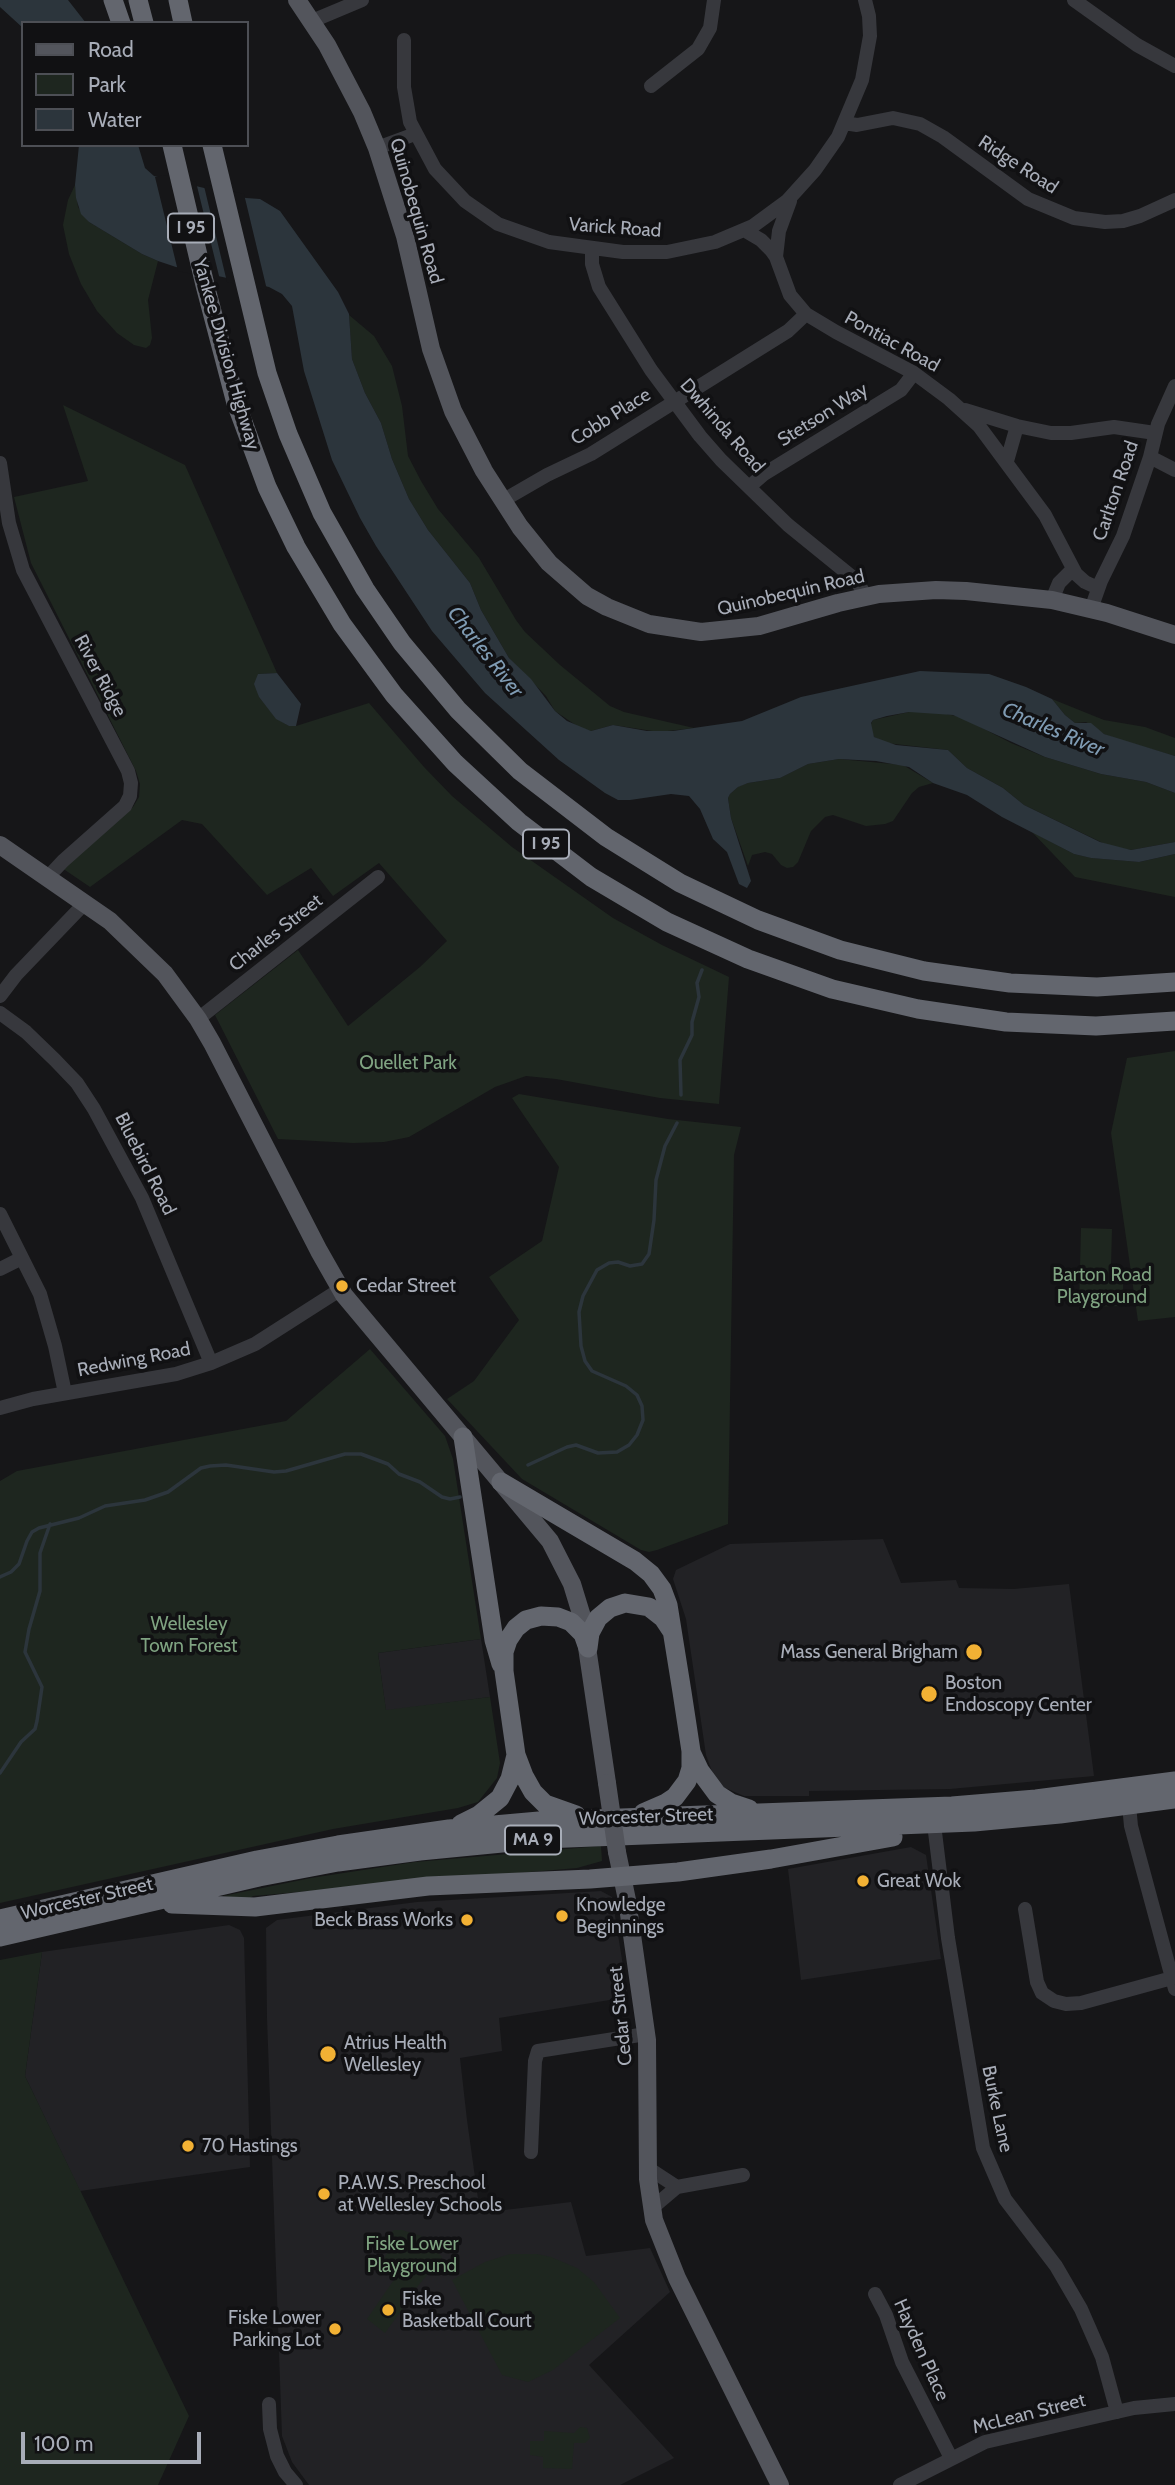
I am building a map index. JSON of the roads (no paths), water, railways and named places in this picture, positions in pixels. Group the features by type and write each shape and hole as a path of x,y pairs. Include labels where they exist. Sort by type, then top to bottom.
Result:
{"highway":[{"path":"113,0 120,21"},
{"path":"138,0 143,21"},
{"path":"178,0 183,21"},
{"name":"Yankee Division Highway","path":"170,147 227,372 251,446 276,507 318,587 367,660 423,730 470,778 545,843 609,888 687,932 768,967 832,989 918,1009 1006,1022 1096,1026 1175,1021"},
{"name":"Yankee Division Highway","path":"212,147 267,373 296,455 327,523 365,589 416,660 472,726 537,786 642,861 719,902 799,936 881,961 946,975 1032,985 1097,987 1175,982"},
{"path":"463,1437 494,1640 503,1671 516,1755 531,1788 545,1804 572,1814 601,1819"},
{"path":"501,1482 645,1568 658,1582 666,1597 691,1751 699,1771 709,1786 723,1798 741,1807 770,1813"},
{"path":"588,1648 590,1633 598,1618 610,1608 625,1603 649,1607 663,1618 672,1631"},
{"path":"503,1671 508,1640 516,1628 533,1618 550,1615 570,1622 583,1634 588,1648"},
{"path":"629,1817 666,1803 678,1795 689,1775 691,1751"},
{"path":"449,1829 479,1815 494,1804 508,1784 516,1755"},
{"name":"Worcester Street","path":"0,1919 270,1857 449,1829 629,1817 963,1805 1175,1781"},
{"name":"Worcester Street","path":"0,1937 259,1877 338,1862 475,1845 609,1836 934,1824 1038,1817 1175,1799"},
{"path":"137,1905 255,1907 428,1886 622,1877 698,1870 900,1836 934,1824"}],"main road":[{"name":"Quinobequin Road","path":"297,0 312,21 356,100 377,148 405,236 427,334 441,381 467,439 502,501 540,552 569,582 607,607 649,624 690,632 759,626 866,597 908,591 952,590 1052,600 1175,635"},
{"name":"Cedar Street","path":"0,845 85,903 141,949 164,974 198,1019 341,1289 558,1553 577,1596 588,1648 646,2034 651,2209 659,2239 677,2278 780,2485"}],"street":[{"path":"312,21 362,0"},
{"path":"651,86 698,49 710,28 714,0"},
{"name":"Varick Road","path":"404,40 405,99 415,134 442,178 465,201 486,217 534,238 592,249 639,252 679,250 715,242 763,220 794,194 824,159 844,123 862,80 870,25 865,0"},
{"path":"1074,0 1131,41 1175,65"},
{"name":"Ridge Road","path":"844,123 857,125 893,118 920,124 943,137 1028,199 1074,218 1095,221 1123,220 1140,216 1175,200"},
{"path":"377,148 415,134"},
{"name":"Pontiac Road","path":"776,257 781,221 794,194"},
{"name":"Pontiac Road","path":"744,230 761,240 776,257 790,295 806,314 914,373 961,408 979,426 1049,522 1080,579 1098,588"},
{"name":"Dwhinda Road","path":"592,249 592,264 599,287 636,348 673,401 714,452 788,525 857,581 866,597"},
{"name":"Cobb Place","path":"502,501 591,454 788,331 806,314"},
{"name":"Stetson Way","path":"749,487 763,475 901,390 914,373"},
{"name":"Carlton Road","path":"1091,609 1123,536 1150,457 1155,433 1175,386"},
{"path":"961,408 1017,426 1060,434 1114,428 1155,433"},
{"path":"1007,461 1017,426"},
{"path":"1150,457 1175,470"},
{"name":"River Ridge","path":"0,463 9,523 19,559 128,772 131,783 130,796 125,806 48,877"},
{"path":"1052,600 1059,583 1073,569"},
{"name":"Charles Street","path":"198,1019 378,877"},
{"path":"0,996 9,983 85,903"},
{"name":"Bluebird Road","path":"0,1013 26,1032 55,1060 77,1083 94,1109 142,1198 211,1363"},
{"path":"0,1213 40,1294 65,1393"},
{"path":"0,1269 22,1258"},
{"name":"Redwing Road","path":"0,1408 65,1393 176,1374 211,1363 255,1344 341,1289"},
{"path":"1025,1909 1037,1982 1042,1993 1054,2001 1066,2004 1081,2003 1173,1983 1131,1826 1129,1805"},
{"name":"Burke Lane","path":"934,1824 948,1938 983,2148 999,2188 1011,2209 1056,2266 1081,2309 1102,2357 1117,2412"},
{"path":"531,2152 538,2051 646,2034"},
{"path":"648,2168 677,2187"},
{"path":"651,2209 677,2187 743,2175"},
{"name":"Hayden Place","path":"875,2294 886,2315 897,2352 951,2458"},
{"path":"269,2404 276,2456 296,2485"},
{"name":"McLean Street","path":"900,2485 976,2445 996,2439 1117,2412 1175,2404"}],"water":[{"path":"0,0 68,0 84,21 21,21 21,26 0,7"},
{"name":"Charles River","path":"79,147 139,147 145,168 154,176 260,199 280,211 338,292 349,314 352,359 365,393 381,423 392,459 409,499 428,530 470,583 481,610 509,658 567,721 591,731 613,725 647,731 673,731 742,721 801,697 920,671 989,674 1052,699 1075,723 1091,723 1104,734 1175,756 1175,793 1146,782 1101,774 1045,757 953,715 909,712 887,716 871,723 874,737 896,745 948,750 967,768 1003,788 1024,805 1100,842 1131,850 1175,842 1175,854 1139,862 1074,854 1002,817 967,795 933,783 909,767 876,761 839,759 808,764 780,778 748,783 730,794 728,798 731,818 751,881 747,888 739,884 727,852 713,839 700,809 689,796 671,794 618,800 605,793 559,760 485,693 432,631 376,546 332,460 304,371 292,306 282,294 269,287 176,267 142,254 89,222 81,214 75,185"},
{"path":"277,673 301,704 296,726 289,726 276,719 259,697 254,684 258,674"}],"waterway":[{"path":"681,1095 680,1060 692,1035 692,1022 699,997 697,983 702,970"},
{"path":"528,1465 576,1445 598,1453 617,1452 629,1445 637,1435 643,1420 642,1406 637,1395 626,1386 592,1371 585,1361 581,1346 579,1312 583,1296 597,1270 609,1263 618,1262 630,1266 642,1264 649,1254 656,1180 665,1146 677,1123"},
{"path":"0,1577 19,1564 27,1541 32,1532 39,1528 79,1518 105,1506 145,1500 168,1492 201,1468 210,1466 226,1465 274,1472 345,1454 361,1454 388,1464 399,1474 420,1482 442,1497 460,1497"},
{"path":"0,1773 21,1742 35,1729 37,1721 42,1687 25,1652 40,1591 40,1553 50,1524"}],"place":[{"name":"Cedar Street","path":"342,1286"},
{"name":"Mass General Brigham","path":"974,1652"},
{"name":"Boston Endoscopy Center","path":"929,1694"},
{"name":"Great Wok","path":"863,1881"},
{"name":"Knowledge Beginnings","path":"562,1916"},
{"name":"Beck Brass Works","path":"467,1920"},
{"name":"Atrius Health Wellesley","path":"328,2054"},
{"name":"70 Hastings","path":"188,2146"},
{"name":"P.A.W.S. Preschool at Wellesley Schools","path":"324,2194"},
{"name":"Fiske Basketball Court","path":"388,2310"},
{"name":"Fiske Lower Parking Lot","path":"335,2329"}],"park label":[{"name":"Ouellet Park","path":"408,1063"},
{"name":"Barton Road Playground","path":"1102,1286"},
{"name":"Wellesley Town Forest","path":"189,1635"},
{"name":"Fiske Lower Playground","path":"412,2255"}]}
